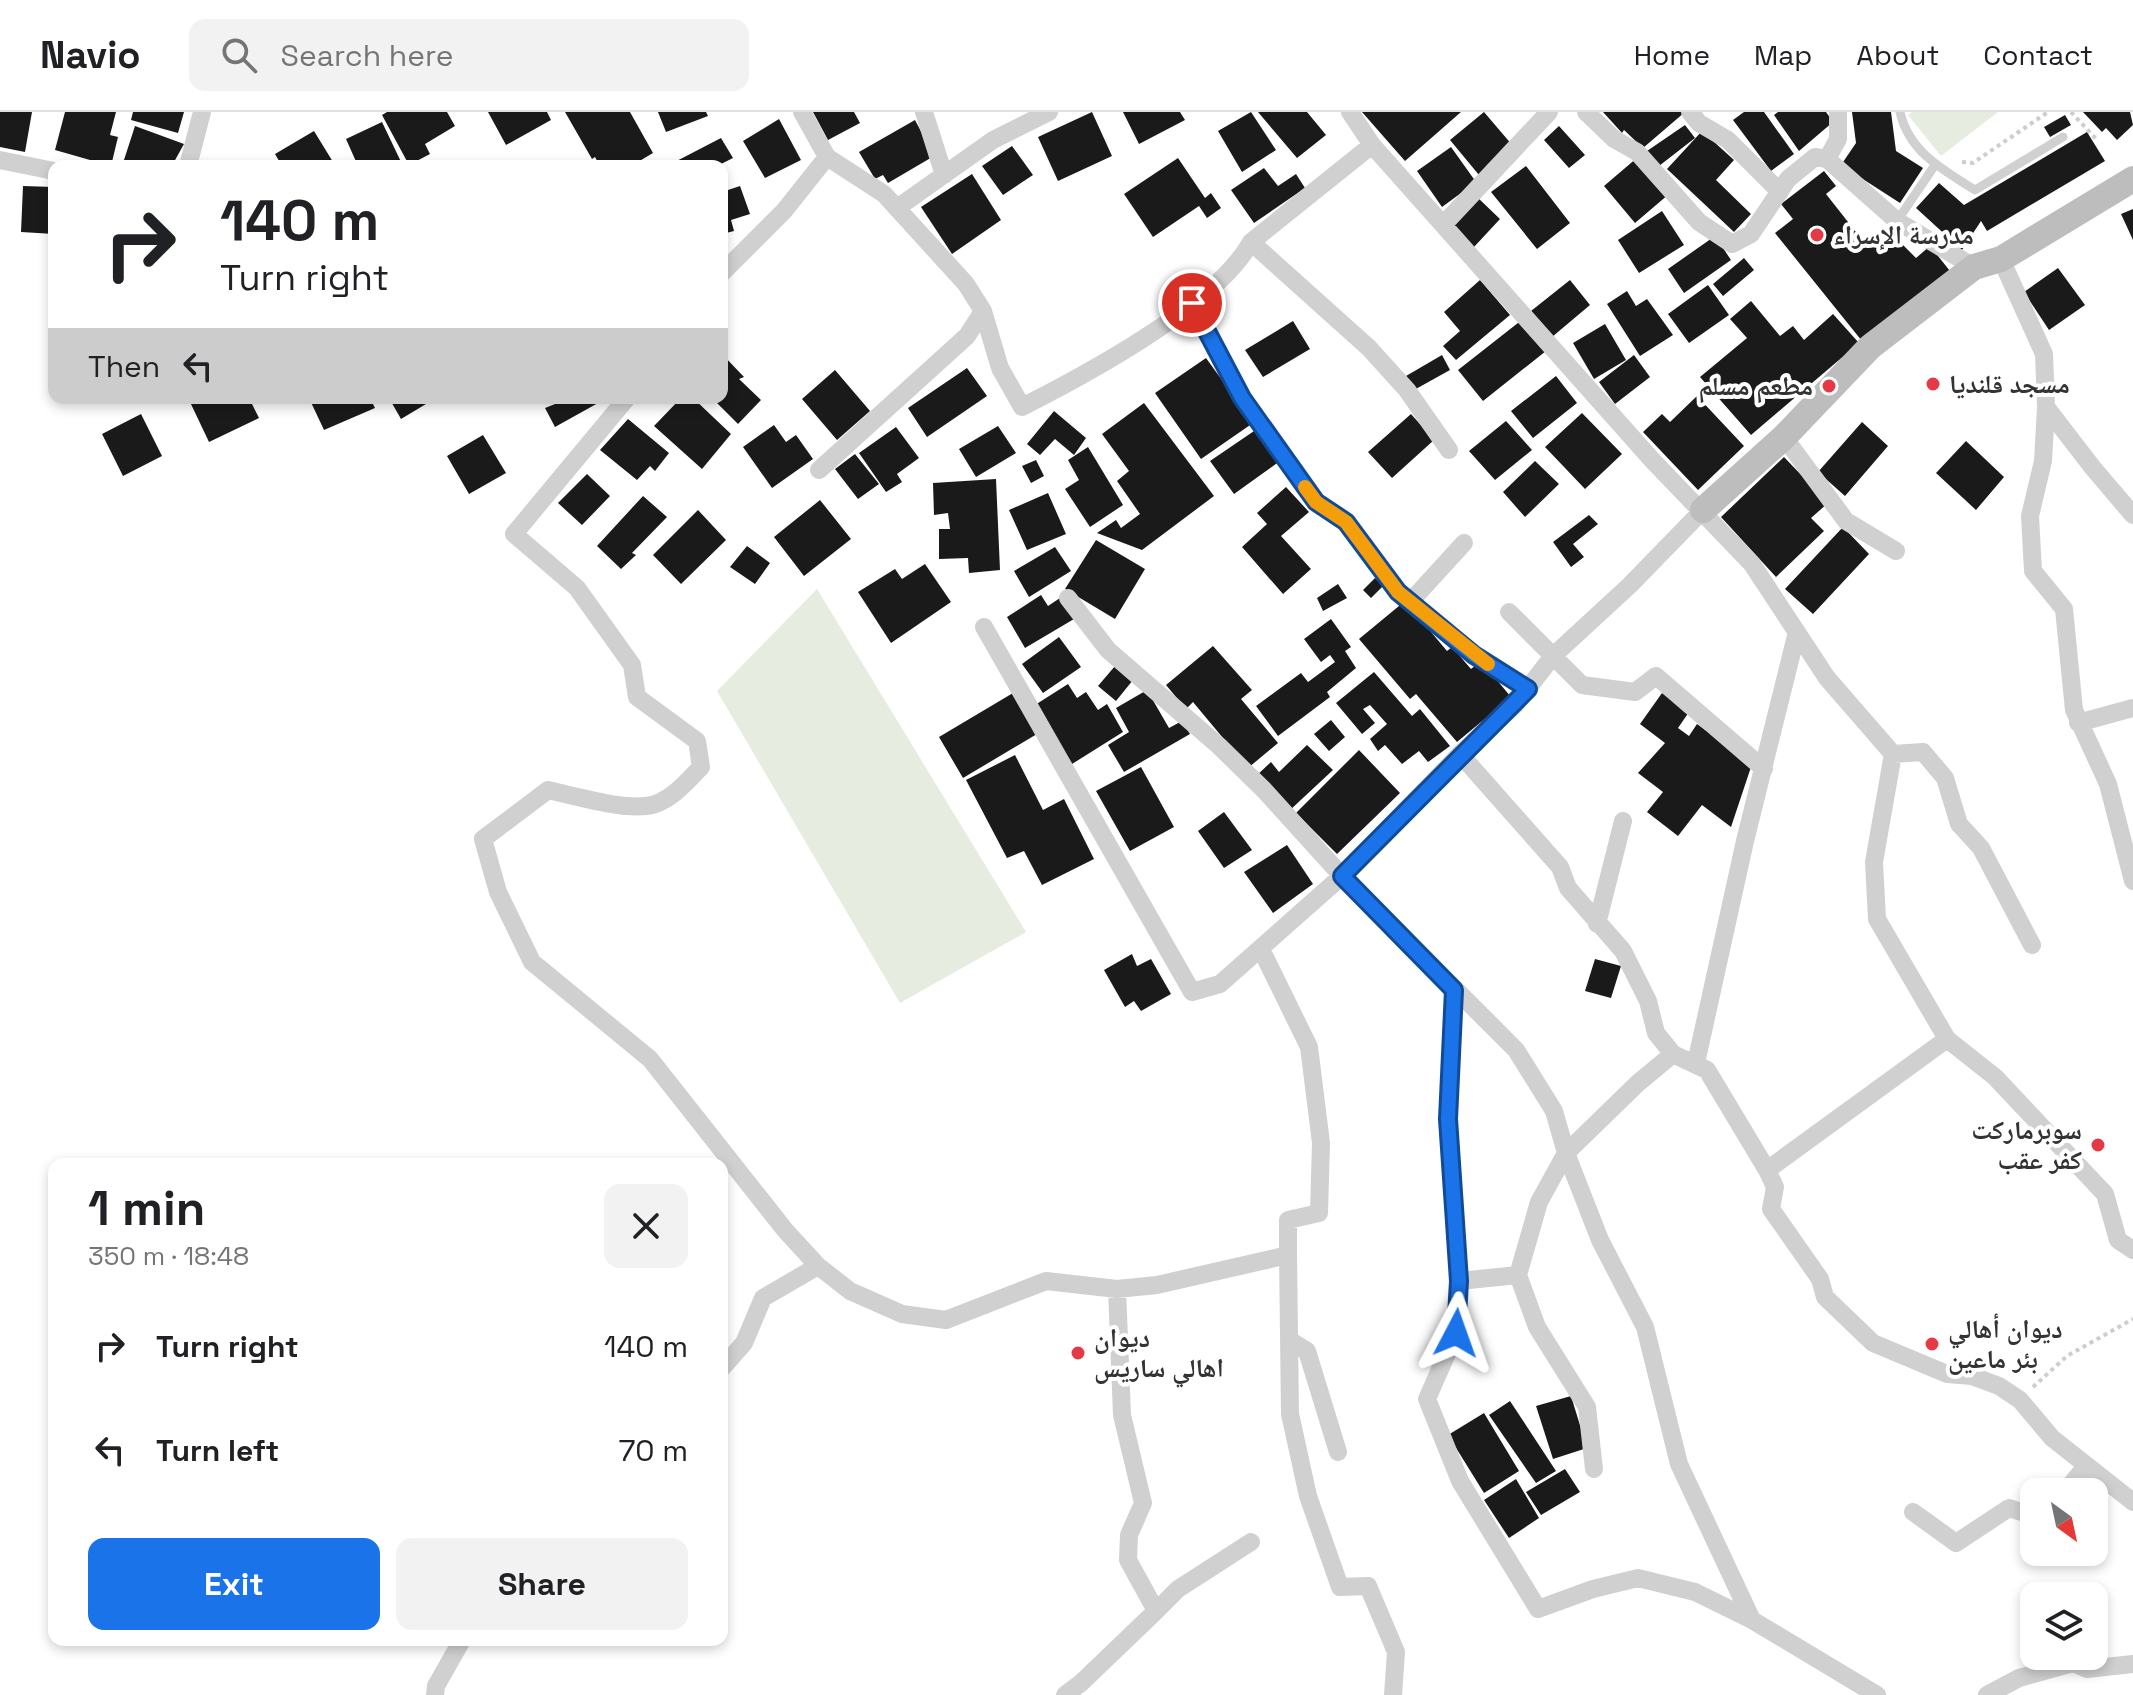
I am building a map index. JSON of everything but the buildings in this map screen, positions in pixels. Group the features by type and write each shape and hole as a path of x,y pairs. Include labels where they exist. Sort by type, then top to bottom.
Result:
{"street":[{"path":"190,160 202,112"},
{"path":"802,112 827,157 884,194 966,284 983,311 1000,368 1022,407 1099,368 1192,303 1242,257 1251,242 1372,145"},
{"path":"924,112 944,175"},
{"path":"897,208 993,140 1049,112"},
{"path":"1350,112 1372,145 1653,461 1752,564 1827,678 1893,754"},
{"path":"1586,112 1614,139 1637,152 1699,222 1732,244 1751,234 1788,179 1815,157 1827,159 1897,221 1974,267"},
{"path":"1690,112 1699,123 1728,140 1780,192"},
{"path":"1827,159 1838,139 1838,112"},
{"path":"1444,224 1546,113"},
{"path":"728,267 784,211 827,157"},
{"path":"0,160 48,170"},
{"path":"984,627 1192,992 1220,984 1342,876 1528,689 1553,656 1630,585 1703,510 1784,437 1870,347 1974,267 2001,259 2112,195 2133,179"},
{"path":"1251,242 1369,348 1407,390 1449,450"},
{"path":"2001,259 2044,354 2046,407 2043,461 2030,516 2033,571 2064,609 2078,723 2108,784 2133,881"},
{"path":"1192,303 1242,398 1316,502 1346,522 1398,592 1474,655 1528,689"},
{"path":"819,470 967,336 983,311"},
{"path":"622,404 514,534 577,588 632,665 637,697 697,741 701,767 679,790 648,807 590,800 548,790 483,839 498,892 532,962 650,1059 785,1230 818,1266 850,1291 902,1314 946,1320 1046,1281 1117,1289 1157,1285 1288,1255"},
{"path":"2046,407 2084,458 2133,515"},
{"path":"1784,437 1846,521 1896,551"},
{"path":"1410,602 1464,543"},
{"path":"1068,598 1108,650 1219,746 1264,790 1342,876 1516,1050 1554,1111 1566,1153 1600,1240 1645,1327 1679,1464 1752,1620"},
{"path":"1509,612 1582,685 1635,692 1656,676 1764,769"},
{"path":"1696,1063 1797,632"},
{"path":"2078,723 2133,708"},
{"path":"1893,754 1923,752 1945,778 1959,824 1981,848 2032,945"},
{"path":"1460,754 1560,867 1568,888 1623,951 1648,1001 1656,1033 1673,1054 1707,1070 1775,1187 1771,1209 1820,1279 1825,1297 1873,1343 1947,1374 1972,1376 1999,1386 2020,1400 2052,1438 2133,1502"},
{"path":"1893,754 1874,862 1877,919 1947,1039 2017,1099 2105,1194 2118,1240 2133,1250"},
{"path":"1597,924 1623,821"},
{"path":"1261,949 1309,1047 1321,1143 1319,1213 1288,1220 1290,1414 1308,1496 1340,1587 1368,1586 1396,1652 1393,1695"},
{"path":"1454,990 1448,1119 1459,1281 1456,1333 1427,1399 1460,1481 1538,1609 1593,1589 1638,1578 1695,1592 1752,1620 1877,1695"},
{"path":"1767,1170 1947,1039"},
{"path":"1594,1469 1587,1407 1537,1327 1518,1275 1539,1202 1566,1153 1638,1083 1673,1054"},
{"path":"728,1361 744,1343 763,1298 818,1266"},
{"path":"1459,1281 1518,1275"},
{"path":"1117,1289 1122,1415 1143,1503 1129,1535 1128,1560 1156,1611"},
{"path":"1289,1340 1307,1351 1338,1452"},
{"path":"2076,1478 2086,1466"},
{"path":"1913,1512 1956,1543 2009,1508 2020,1512"},
{"path":"1065,1695 1178,1589 1251,1542"},
{"path":"435,1695 436,1686 459,1646"},
{"path":"1987,1695 2019,1678 2073,1663 2087,1669 2133,1664"}],"lane":[{"path":"1900,112 1910,140 1939,168 1975,190 2063,137"},
{"path":"1897,221 1939,168"}],"path":[{"path":"1939,168 1958,161 1973,163 2048,112"},
{"path":"2071,112 2098,141"},
{"path":"2020,1400 2067,1356 2133,1319"}],"shaded area":[{"path":"1912,112 1998,112 1941,156 1908,115"},
{"path":"817,589 1026,932 900,1003 717,691"}],"slow traffic":[{"path":"1305,487 1316,502 1346,522 1398,592 1488,664"}],"place":[{"name":"مدرسة الإسراء","path":"1817,235"},
{"name":"مسجد قلنديا","path":"1933,384"},
{"name":"مطعم مسلم","path":"1829,386"},
{"name":"سوبرماركت كفر عقب","path":"2098,1145"},
{"name":"ديوان أهالي بئر ماعين","path":"1932,1344"},
{"name":"ديوان اهالي ساريس","path":"1078,1353"}],"route":[{"path":"1192,303 1242,398 1316,502 1346,522 1398,592 1474,655 1528,689 1342,876 1454,990 1448,1119 1459,1281 1456,1333"}]}
